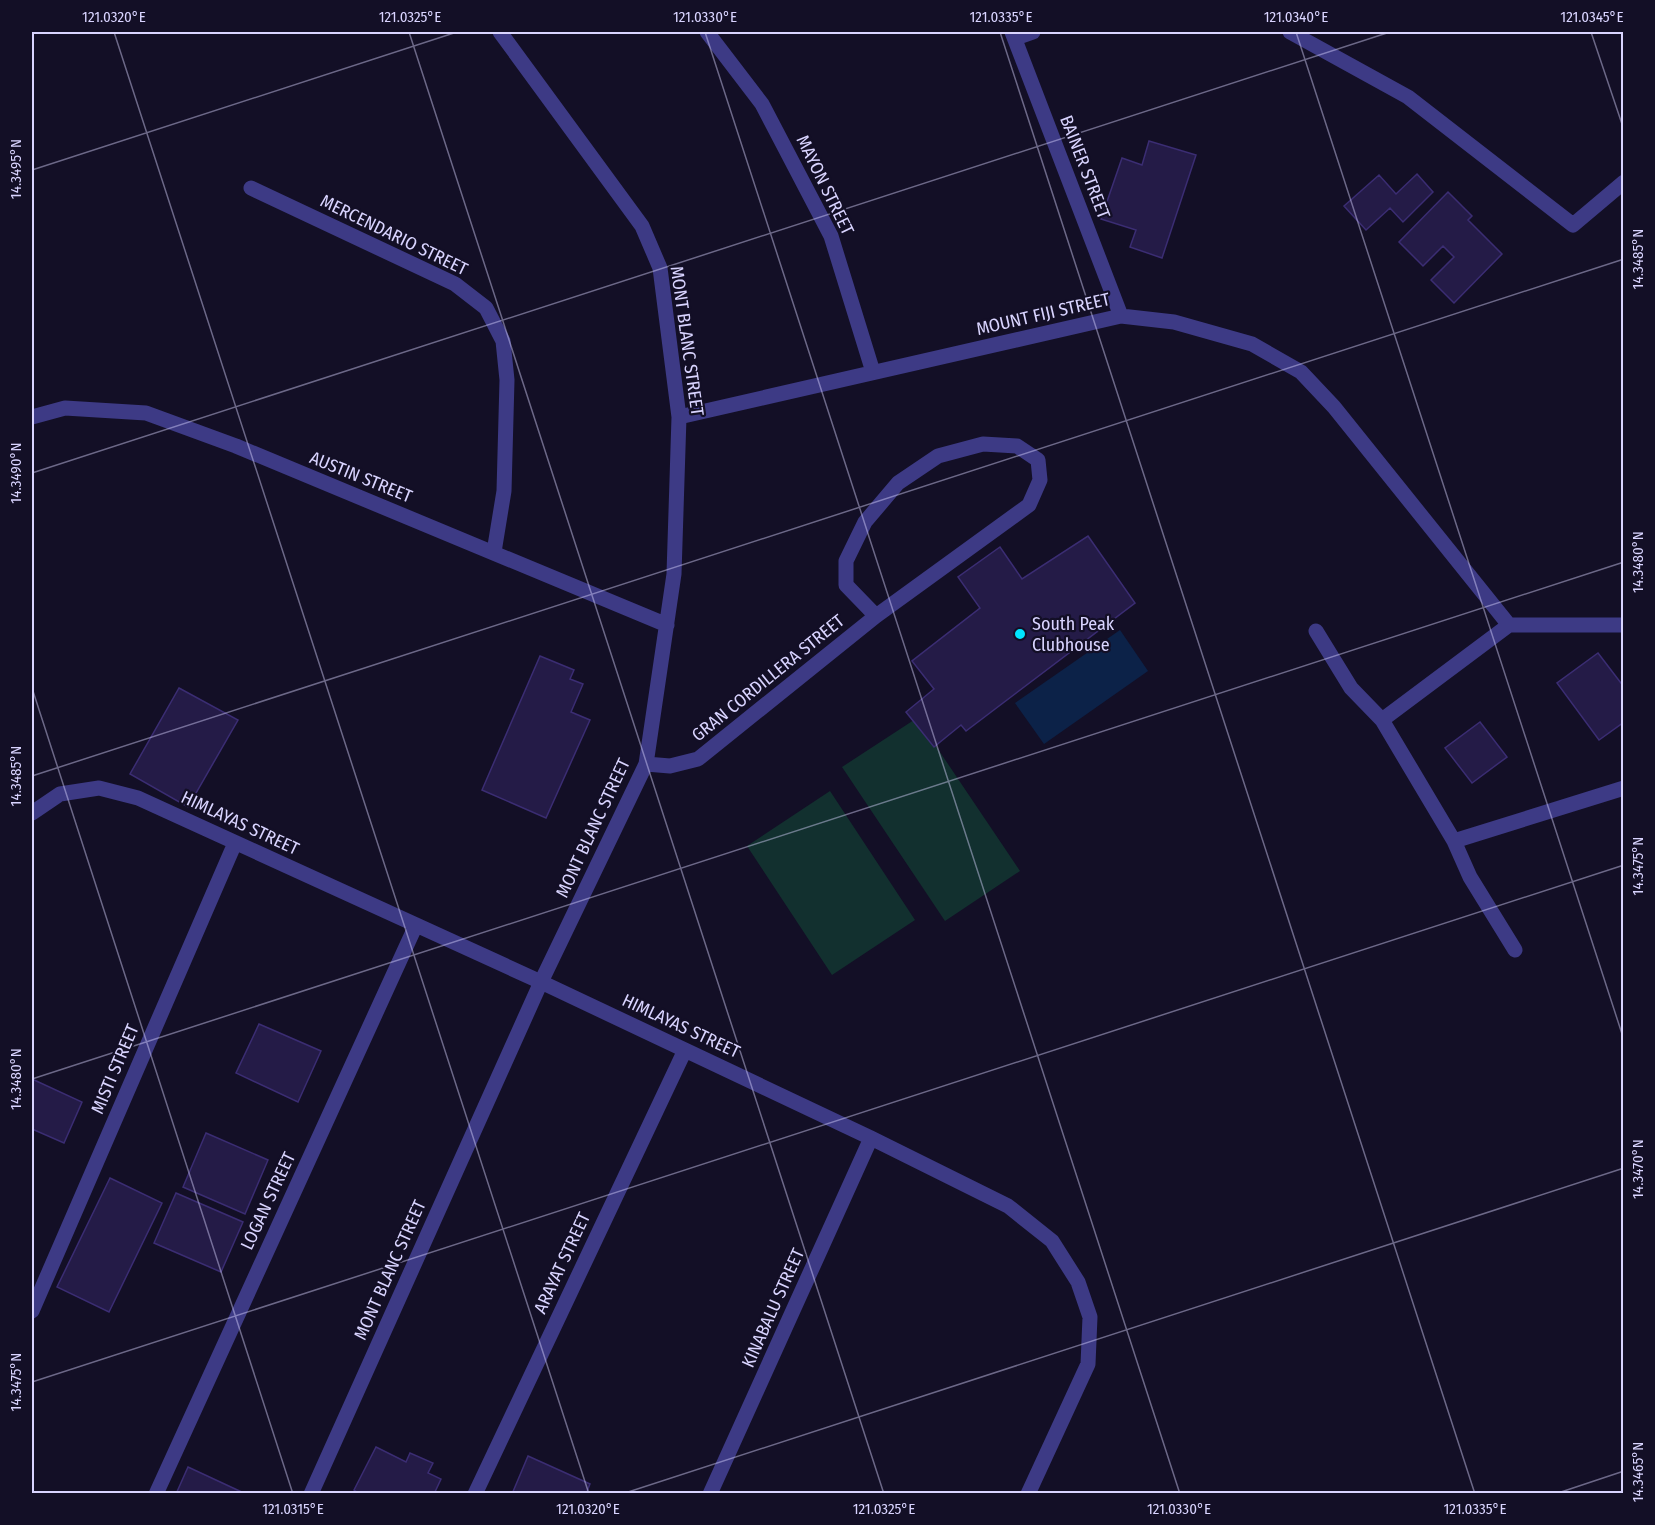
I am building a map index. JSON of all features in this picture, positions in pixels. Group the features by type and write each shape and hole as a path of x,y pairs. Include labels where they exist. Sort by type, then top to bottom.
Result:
{"street":[{"name":"MONT BLANC STREET","path":"310,1494 541,982 646,764 674,574 679,417 660,268 642,226 500,32"},
{"name":"MAYON STREET","path":"707,32 762,104 831,236 873,372"},
{"path":"1014,35 1034,32"},
{"path":"1290,32 1407,97 1573,225 1623,182"},
{"name":"BAINER STREET","path":"1014,35 1121,316"},
{"name":"MERCENDARIO STREET","path":"251,188 455,284 486,308 503,340 507,380 504,491 494,552"},
{"name":"MOUNT FIJI STREET","path":"679,417 1121,316 1174,322 1252,344 1301,372 1334,407 1509,625"},
{"name":"AUSTIN STREET","path":"32,417 65,408 146,413 236,447 494,552 667,626"},
{"name":"GRAN CORDILLERA STREET","path":"646,764 670,766 698,759 876,616 1029,505 1040,480 1038,460 1017,446 983,444 939,456 898,483 865,522 846,561 846,585 876,616"},
{"path":"1382,720 1509,625 1623,625"},
{"path":"1316,631 1351,688 1382,720 1454,841 1470,878 1515,950"},
{"name":"HIMLAYAS STREET","path":"32,813 60,794 99,788 138,798 541,982 871,1138 1008,1206 1052,1241 1078,1282 1090,1317 1088,1364 1028,1494"},
{"path":"1454,841 1623,788"},
{"name":"MISTI STREET","path":"32,1311 235,843"},
{"name":"LOGAN STREET","path":"156,1494 416,925"},
{"name":"ARAYAT STREET","path":"475,1494 685,1050"},
{"name":"KINABALU STREET","path":"710,1494 871,1138"}],"green space":[{"path":"917,718 1020,871 945,921 842,767"},
{"path":"830,791 915,920 832,975 747,846"}],"water":[{"path":"1120,630 1148,671 1044,744 1015,703"}],"building":[{"path":"1149,141 1196,155 1162,258 1130,247 1136,230 1101,219 1122,158 1142,165"},
{"path":"1417,174 1433,192 1403,222 1390,208 1366,230 1344,206 1379,175 1396,194"},
{"path":"1448,192 1472,216 1468,220 1502,254 1454,303 1431,280 1454,257 1443,246 1423,266 1399,242"},
{"name":"South Peak Clubhouse","path":"1088,536 1135,603 966,731 961,725 934,747 906,712 934,689 912,661 980,608 958,577 1000,547 1022,579"},
{"path":"1598,653 1624,687 1624,722 1599,740 1557,683"},
{"path":"540,656 574,670 570,679 583,684 571,712 590,720 546,818 482,790"},
{"path":"179,688 238,720 188,807 130,774"},
{"path":"1480,722 1507,757 1472,783 1445,748"},
{"path":"259,1024 321,1051 298,1102 236,1073"},
{"path":"32,1079 82,1102 64,1143 32,1129"},
{"path":"206,1133 268,1160 245,1214 183,1187"},
{"path":"110,1178 162,1203 109,1312 57,1287"},
{"path":"176,1193 243,1222 221,1272 154,1243"},
{"path":"376,1447 406,1462 410,1453 433,1463 428,1473 441,1479 434,1494 360,1494 354,1490"},
{"path":"528,1456 590,1484 586,1494 512,1494"},
{"path":"188,1467 246,1494 176,1494"}],"place":[{"name":"South Peak Clubhouse","path":"1020,634"}]}
